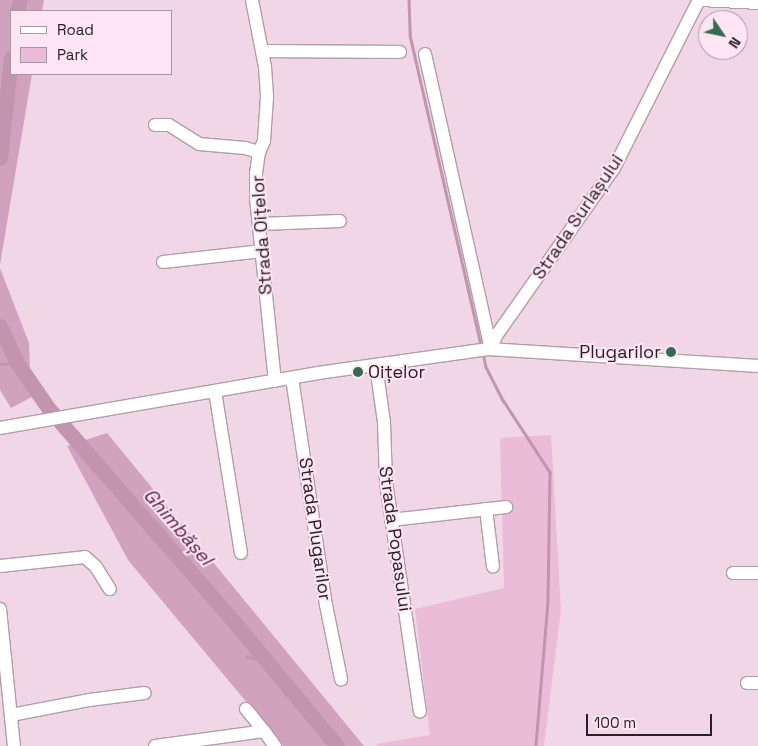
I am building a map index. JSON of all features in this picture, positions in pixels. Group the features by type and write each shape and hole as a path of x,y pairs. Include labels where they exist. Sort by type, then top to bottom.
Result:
{"street":[{"name":"Strada Oițelor","path":"252,0 262,51 267,97 264,141 258,152 256,174 259,224 275,381"},
{"path":"700,0 758,3"},
{"name":"Strada Surlașului","path":"489,349 496,336 614,168 700,0"},
{"path":"262,51 400,52"},
{"path":"425,54 489,349"},
{"path":"155,125 169,125 199,144 245,148 258,152"},
{"path":"259,224 340,221"},
{"path":"163,262 262,251"},
{"path":"0,428 292,378 489,349 758,366"},
{"name":"Strada Popasului","path":"376,366 384,422 384,463 391,520 420,711"},
{"name":"Strada Plugarilor","path":"292,378 326,605 341,679"},
{"path":"214,391 241,553"},
{"path":"391,520 506,507"},
{"path":"486,509 493,567"},
{"path":"0,566 85,557 96,566 110,589"},
{"path":"733,573 758,573"},
{"path":"0,609 1,643 14,746"},
{"path":"11,715 89,700 145,693"},
{"path":"246,709 275,746"},
{"path":"155,746 187,744 264,731"}],"green space":[{"path":"551,435 561,610 544,746 378,746 376,744 430,735 415,609 504,588 500,438"}],"shaded area":[{"path":"0,0 44,0 42,10 10,10 10,75 32,75 0,265"},
{"path":"0,268 29,343 30,368 45,390 11,408 0,390"},
{"path":"107,433 364,746 283,746 128,560 67,446"}],"waterway":[{"name":"Ghimbășel","path":"17,10 20,0"},
{"path":"409,0 410,35 481,345"},
{"name":"Ghimbășel","path":"0,158 10,67"},
{"name":"Ghimbășel","path":"0,326 17,363 49,409 236,624 337,746"},
{"path":"483,353 486,367 503,400 550,472 548,602 536,746"},
{"path":"0,364 17,363"},
{"path":"247,657 266,660"}],"place":[{"name":"Plugarilor","path":"671,352"},
{"name":"Oițelor","path":"358,372"}]}
